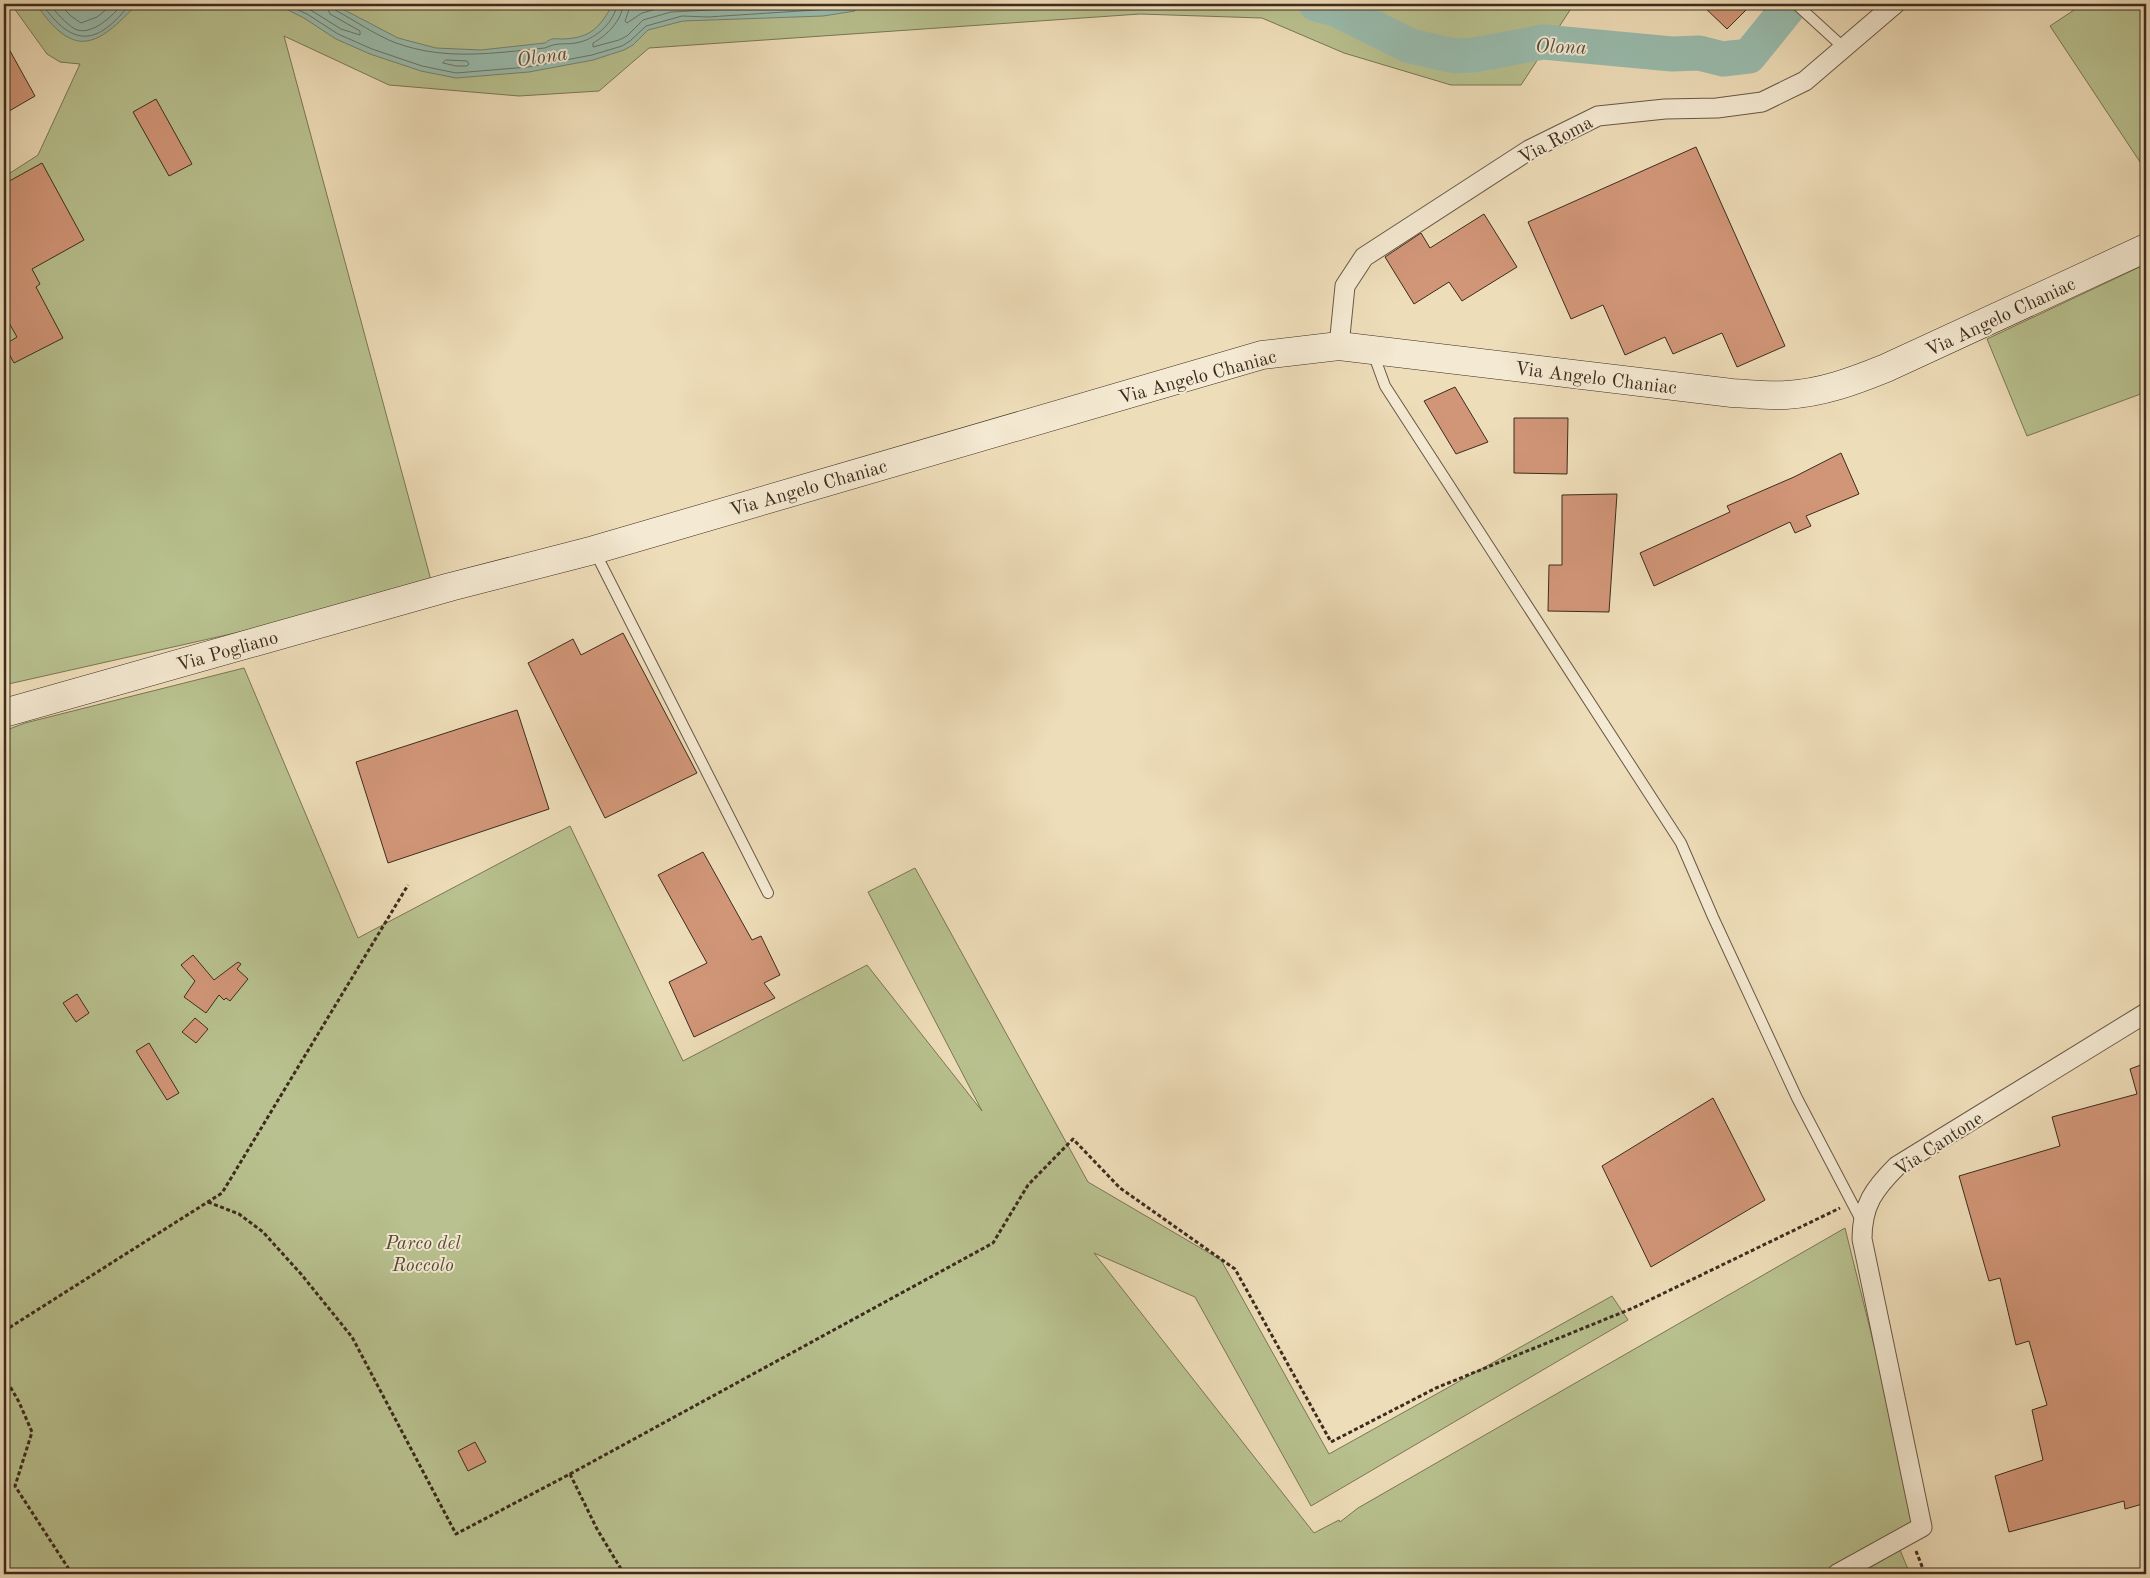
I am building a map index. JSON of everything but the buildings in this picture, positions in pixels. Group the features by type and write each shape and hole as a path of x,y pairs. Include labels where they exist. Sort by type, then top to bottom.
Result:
{"street":[{"name":"Via Roma","path":"1339,346 1345,286 1364,257 1529,150 1598,116 1665,109 1717,108 1762,102 1805,81 1895,4"},
{"name":"Via Angelo Chaniac","path":"450,587 594,550 1262,355 1339,346 1732,393 1786,396 1811,393 1856,381 2146,248"},
{"name":"Via Pogliano","path":"4,713 450,587"},
{"name":"Via Cantone","path":"1915,1531 1862,1239 1862,1222 1867,1205 1878,1185 1897,1166 2146,1013"},
{"path":"1837,1574 1915,1531"}],"lane":[{"path":"1796,4 1843,47"},
{"path":"1372,350 1385,386 1540,622 1681,843 1713,917 1797,1098 1862,1222"},
{"path":"594,550 768,892"}],"path":[{"path":"4,1332 222,1193 408,885"},
{"path":"208,1202 240,1214 263,1232 352,1337 456,1534 570,1474 993,1243 1028,1185 1073,1139 1120,1188 1235,1269 1330,1442 1436,1388 1633,1308 1851,1202"},
{"path":"4,1376 19,1402 32,1432 15,1486 72,1574"},
{"path":"570,1474 600,1534 624,1574"},
{"path":"1915,1531 1925,1574"}],"green space":[{"path":"11,4 1574,4 1521,85 1451,85 1344,53 1262,18 1140,14 649,48 599,91 519,96 389,85 284,36 432,584 262,627 4,685 4,177 38,155 80,64 60,62 47,54"},
{"path":"2083,4 2146,4 2146,167 2144,168 2050,26"},
{"path":"2146,264 2146,392 2027,436 1987,339"},
{"name":"Parco del Roccolo","path":"244,668 358,938 570,826 683,1061 867,965 982,1111 868,892 915,868 1088,1182 1221,1260 1329,1454 1612,1296 1628,1320 1311,1506 1195,1297 1094,1253 1314,1533 1339,1520 1340,1522 1358,1508 1845,1228 1917,1519 1831,1574 4,1574 4,731 25,723"},
{"path":"1900,1550 1910,1574 1859,1574"}],"water":[{"path":"36,4 137,4 109,30 97,38 85,41 74,40 62,33 50,22"},
{"path":"276,4 333,4 398,38 436,48 481,50 545,43 553,39 573,38 588,34 604,19 613,4 853,4 855,11 823,16 683,21 648,30 633,45 624,50 593,60 529,72 456,78 421,71 370,54 336,39 304,18"}],"waterway":[{"name":"Olona","path":"1316,4 1336,9 1410,46 1455,56 1474,55 1543,42 1672,54 1699,53 1723,59 1749,56 1791,4"}]}
